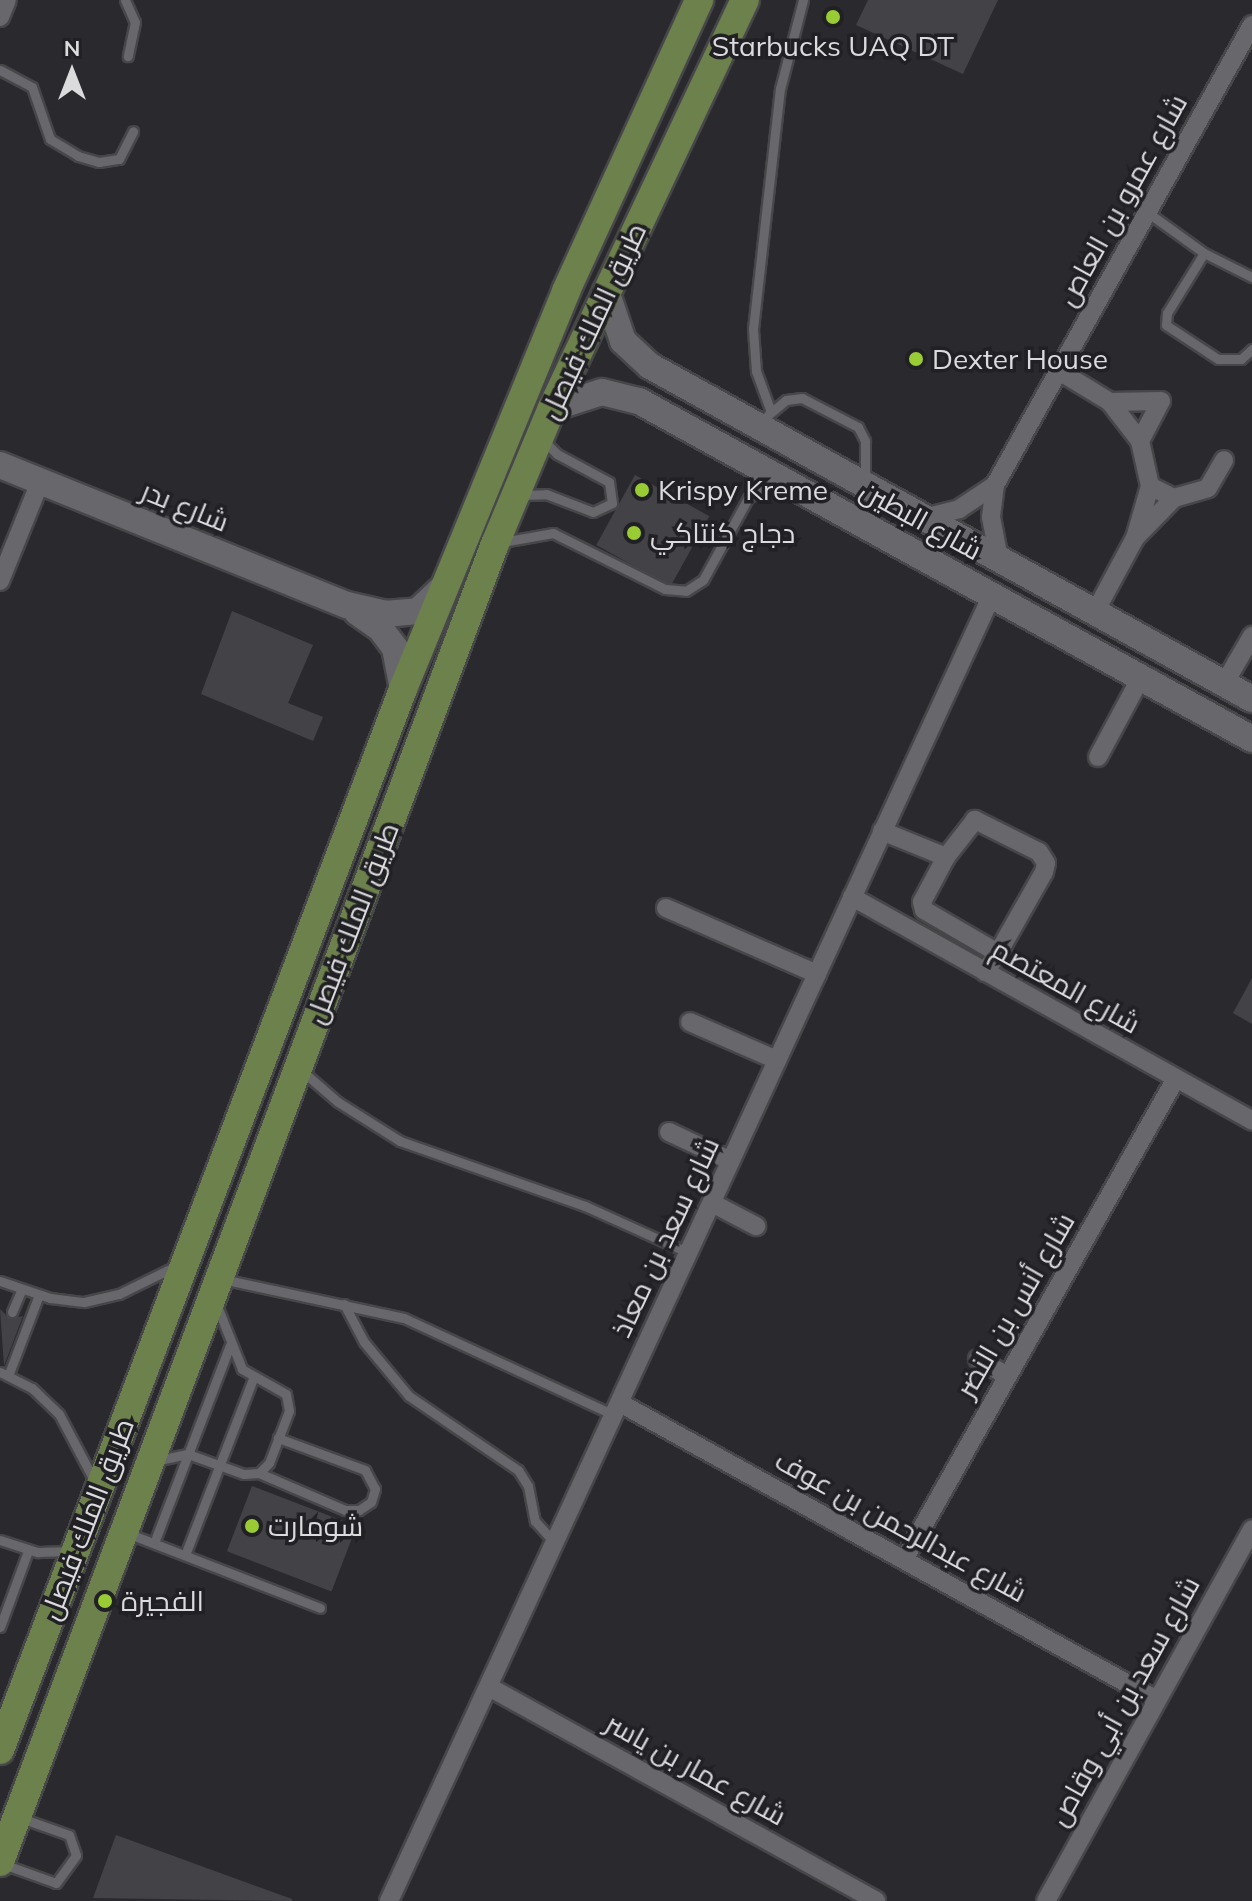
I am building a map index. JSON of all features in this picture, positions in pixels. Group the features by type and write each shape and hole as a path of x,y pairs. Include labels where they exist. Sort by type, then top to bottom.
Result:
{"main road":[{"name":"طريق الملك فيصل","path":"2,1734 403,689 566,291 698,0"},
{"name":"طريق الملك فيصل","path":"0,1863 495,544 552,408 745,0"}],"street":[{"path":"0,17 7,0"},
{"name":"شارع عمرو بن العاص","path":"999,559 991,517 995,485 1147,212 1246,51 1252,25"},
{"name":"شارع البطين","path":"606,291 612,319 631,351 763,418 866,485 1252,699"},
{"path":"1059,371 1110,402 1140,441 1150,486 1135,538 1095,612"},
{"name":"شارع البطين","path":"552,408 590,393 627,396 1252,739"},
{"path":"1110,402 1161,401 1140,441"},
{"path":"726,449 734,434 763,418"},
{"path":"1135,538 1174,498 1208,488 1224,460"},
{"name":"شارع بدر","path":"0,465 347,605 385,614 418,611 446,585"},
{"path":"0,581 40,482"},
{"name":"شارع عمرو بن العاص","path":"924,518 959,509 995,485"},
{"path":"1150,486 1174,498"},
{"name":"شارع سعد بن معاذ","path":"389,1901 992,595"},
{"name":"شارع بدر","path":"347,605 380,628 395,648 403,689"},
{"path":"1224,684 1252,636"},
{"path":"1098,757 1141,677 1170,673 1184,662"},
{"path":"985,972 998,953 1046,863 1039,852 975,820 925,890 924,910 998,953"},
{"path":"882,831 946,857"},
{"name":"شارع المعتصم","path":"852,897 1252,1121"},
{"path":"666,908 817,974"},
{"path":"690,1022 777,1060"},
{"name":"شارع أنس بن النضر","path":"905,1558 1175,1080"},
{"path":"669,1132 731,1161"},
{"path":"712,1203 756,1226"},
{"path":"978,1359 1007,1376"},
{"name":"شارع عبدالرحمن بن عوف","path":"617,1409 905,1558 1155,1699"},
{"name":"شارع سعد بن أبي وقاص","path":"1046,1901 1155,1699 1252,1529"},
{"name":"شارع عمار بن ياسر","path":"489,1687 876,1901"}],"lane":[{"path":"125,0 135,22 128,56"},
{"path":"803,0 780,89 753,329 756,371 763,418 786,400 802,398 858,427 865,441 866,485"},
{"path":"0,70 32,87 50,139 78,156 99,162 119,159 133,131"},
{"path":"1147,212 1204,253 1252,277"},
{"path":"1204,253 1167,313 1166,325 1218,359 1241,359 1252,349"},
{"path":"515,497 546,494 598,512 612,503 609,482 557,454 541,434"},
{"path":"495,544 553,533 665,589 686,591 703,580 753,492 781,479"},
{"path":"298,1067 348,1110 400,1141 585,1206 689,1253"},
{"path":"0,1281 39,1295 95,1300 142,1284 186,1260"},
{"path":"259,1473 269,1463 289,1398 253,1379 238,1363 216,1287 344,1304 423,1325 617,1409"},
{"path":"12,1312 22,1289"},
{"path":"39,1295 4,1374 41,1395 68,1425 98,1490"},
{"path":"344,1304 378,1361 409,1396 518,1470 528,1486 535,1521 555,1543"},
{"path":"154,1543 231,1344"},
{"path":"185,1555 253,1379"},
{"path":"149,1465 172,1455 188,1454 219,1465 259,1473 345,1510 359,1510 371,1502 375,1489 365,1470 278,1438"},
{"path":"124,1532 320,1608"},
{"path":"0,1540 28,1551 75,1550"},
{"path":"0,1627 28,1551"},
{"path":"0,1863 56,1883 76,1855 69,1835 17,1816"}],"building":[{"path":"868,0 998,0 963,74 856,25"},
{"path":"635,475 709,516 671,586 596,545"},
{"path":"232,611 313,645 288,703 323,717 313,741 201,694"},
{"path":"1252,978 1252,1024 1233,1013"},
{"path":"0,1309 10,1319 23,1316 4,1366"},
{"path":"252,1486 357,1526 331,1591 227,1551"},
{"path":"116,1835 292,1899 292,1901 93,1898"}],"place":[{"name":"Starbucks UAQ DT","path":"833,17"},
{"name":"Dexter House","path":"916,359"},
{"name":"Krispy Kreme","path":"642,490"},
{"name":"دجاج كنتاكي","path":"634,533"},
{"name":"شومارت","path":"252,1526"},
{"name":"الفجيرة","path":"105,1601"}]}
